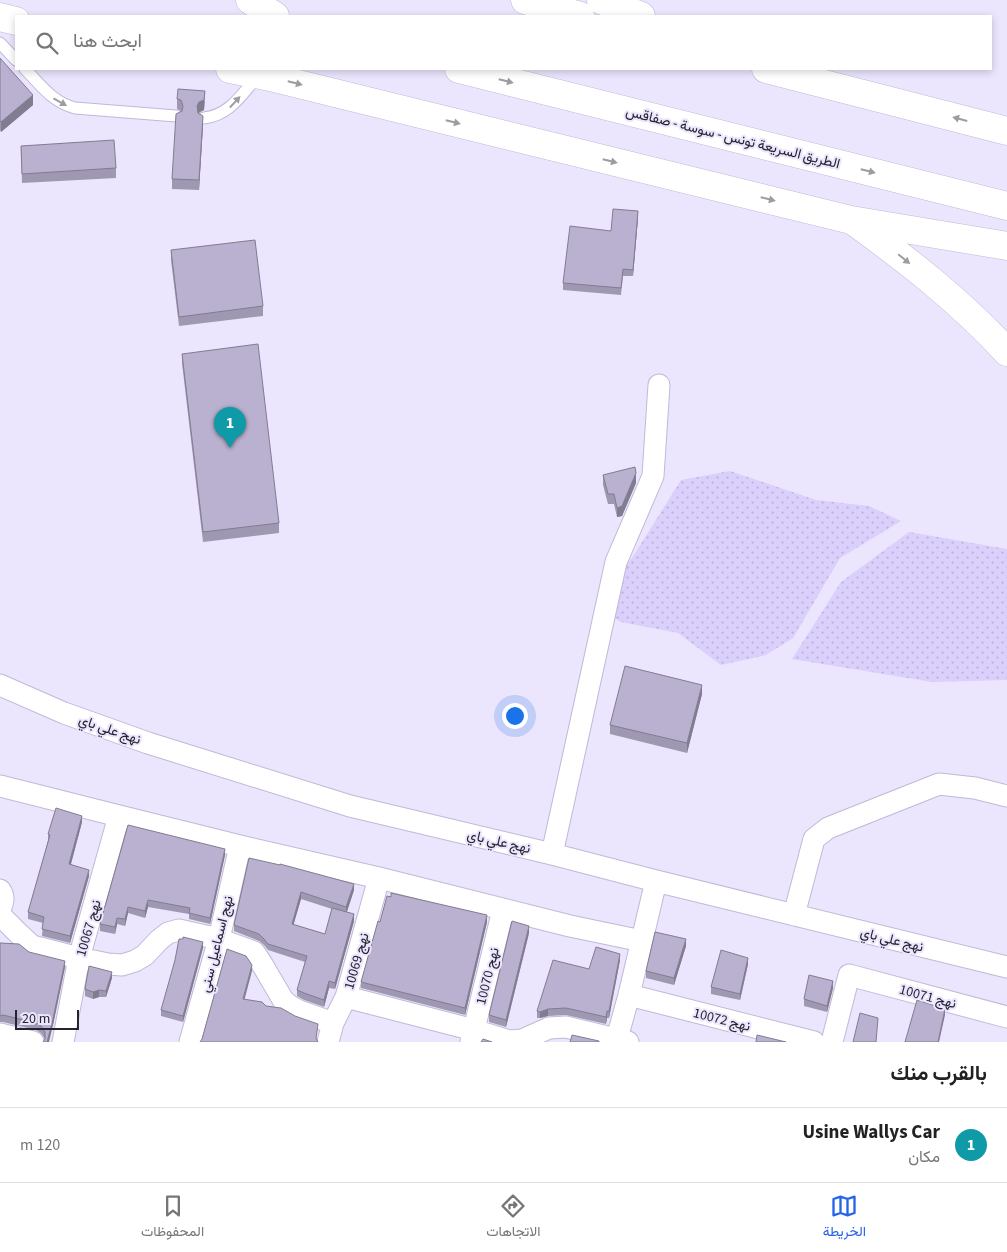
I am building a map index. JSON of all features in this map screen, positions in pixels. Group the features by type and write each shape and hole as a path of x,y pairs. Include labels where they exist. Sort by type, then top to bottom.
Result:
{"highway":[{"path":"250,0 273,15"},
{"path":"525,0 577,15"},
{"path":"601,0 638,15"},
{"path":"0,17 15,21"},
{"path":"235,70 851,220 1007,246"},
{"name":"الطريق السريعة تونس - سوسة - صفاقس","path":"463,70 1007,206"},
{"path":"770,70 1007,132"},
{"path":"851,220 890,247 927,277 1007,352"}],"street":[{"path":"552,854 616,562 652,476 659,385"},
{"name":"نهج علي باي","path":"0,685 64,713 148,743 350,806 1007,967"},
{"path":"794,915 814,839 828,828 939,784 975,788 1007,796"},
{"path":"0,786 503,910 642,941"},
{"name":"نهج 10067","path":"63,1042 79,958 119,816"},
{"name":"نهج اسماعيل سني","path":"190,1042 219,939 240,846"},
{"name":"نهج 10069","path":"330,1032 346,997 379,878"},
{"path":"346,997 472,1036 509,1041 522,1040 549,1028 566,1027 621,1041 629,995 656,880"},
{"path":"0,890 4,900 0,911 1,916 32,946 79,958 122,965 135,962 146,955 168,933 179,930 219,939 254,952 283,1000 330,1032"},
{"name":"نهج 10070","path":"472,1036 503,910"},
{"name":"نهج 10071","path":"832,1042 849,975 1007,1017"},
{"name":"نهج 10072","path":"629,995 814,1042"},
{"path":"0,1034 33,1042"}],"lane":[{"path":"0,43 15,59"},
{"path":"26,70 52,98 67,106 176,116"},
{"path":"204,118 214,117 231,107 259,75"}],"shaded area":[{"path":"730,471 816,500 869,506 901,521 840,558 793,638 766,655 721,665 678,633 621,622 610,615 612,584 634,555 681,480"},
{"path":"909,532 1007,549 1007,680 932,682 792,659 841,582"}],"building":[{"path":"0,58 33,95 1,122 0,121"},
{"path":"178,89 205,91 204,100 199,102 197,106 198,113 203,116 199,180 172,179 176,114 182,111 183,106 181,100 177,99"},
{"path":"114,140 116,168 22,174 21,146"},
{"path":"613,209 638,211 633,270 623,269 621,288 563,283 570,226 611,231"},
{"path":"255,240 263,306 179,317 171,250"},
{"path":"258,344 279,523 203,532 182,354"},
{"path":"635,467 636,473 622,506 617,508 614,494 608,494 603,475"},
{"path":"625,666 702,685 687,743 610,725"},
{"path":"56,808 82,816 69,864 89,870 70,936 42,929 44,917 28,912"},
{"path":"128,825 225,849 210,918 189,913 190,908 148,900 145,911 128,907 125,919 117,918 115,927 100,924"},
{"path":"249,858 280,864 354,884 346,907 301,892 292,924 325,934 332,908 354,914 335,983 329,981 324,1000 297,990 307,956 268,944 259,934 234,925"},
{"path":"391,893 487,915 465,1008 361,982 378,921 380,922 387,896 391,897"},
{"path":"512,921 529,926 506,1020 489,1015"},
{"path":"655,932 686,939 674,978 646,971"},
{"path":"183,937 203,942 183,1016 161,1010 179,939 183,939"},
{"path":"0,943 19,944 29,952 65,961 47,1042 43,1042 45,1032 36,1023 3,1015 0,1016"},
{"path":"596,947 620,954 609,1011 607,1011 606,1017 566,1008 537,1011 553,960 589,969"},
{"path":"227,949 246,956 252,965 243,999 262,1002 266,1006 281,1008 295,1016 318,1024 316,1038 318,1042 200,1042"},
{"path":"721,950 748,958 740,994 711,987"},
{"path":"89,966 112,972 106,991 99,990 93,992 85,989"},
{"path":"809,975 833,981 827,1006 804,999"},
{"path":"917,1000 945,1009 938,1042 905,1042"},
{"path":"860,1013 878,1018 876,1042 853,1042"},
{"path":"572,1035 599,1041 599,1042 570,1042"},
{"path":"757,1035 786,1042 756,1042"},
{"path":"483,1039 492,1042 481,1042"}],"place":[{"name":"Usine Wallys Car","path":"230,448"}]}
